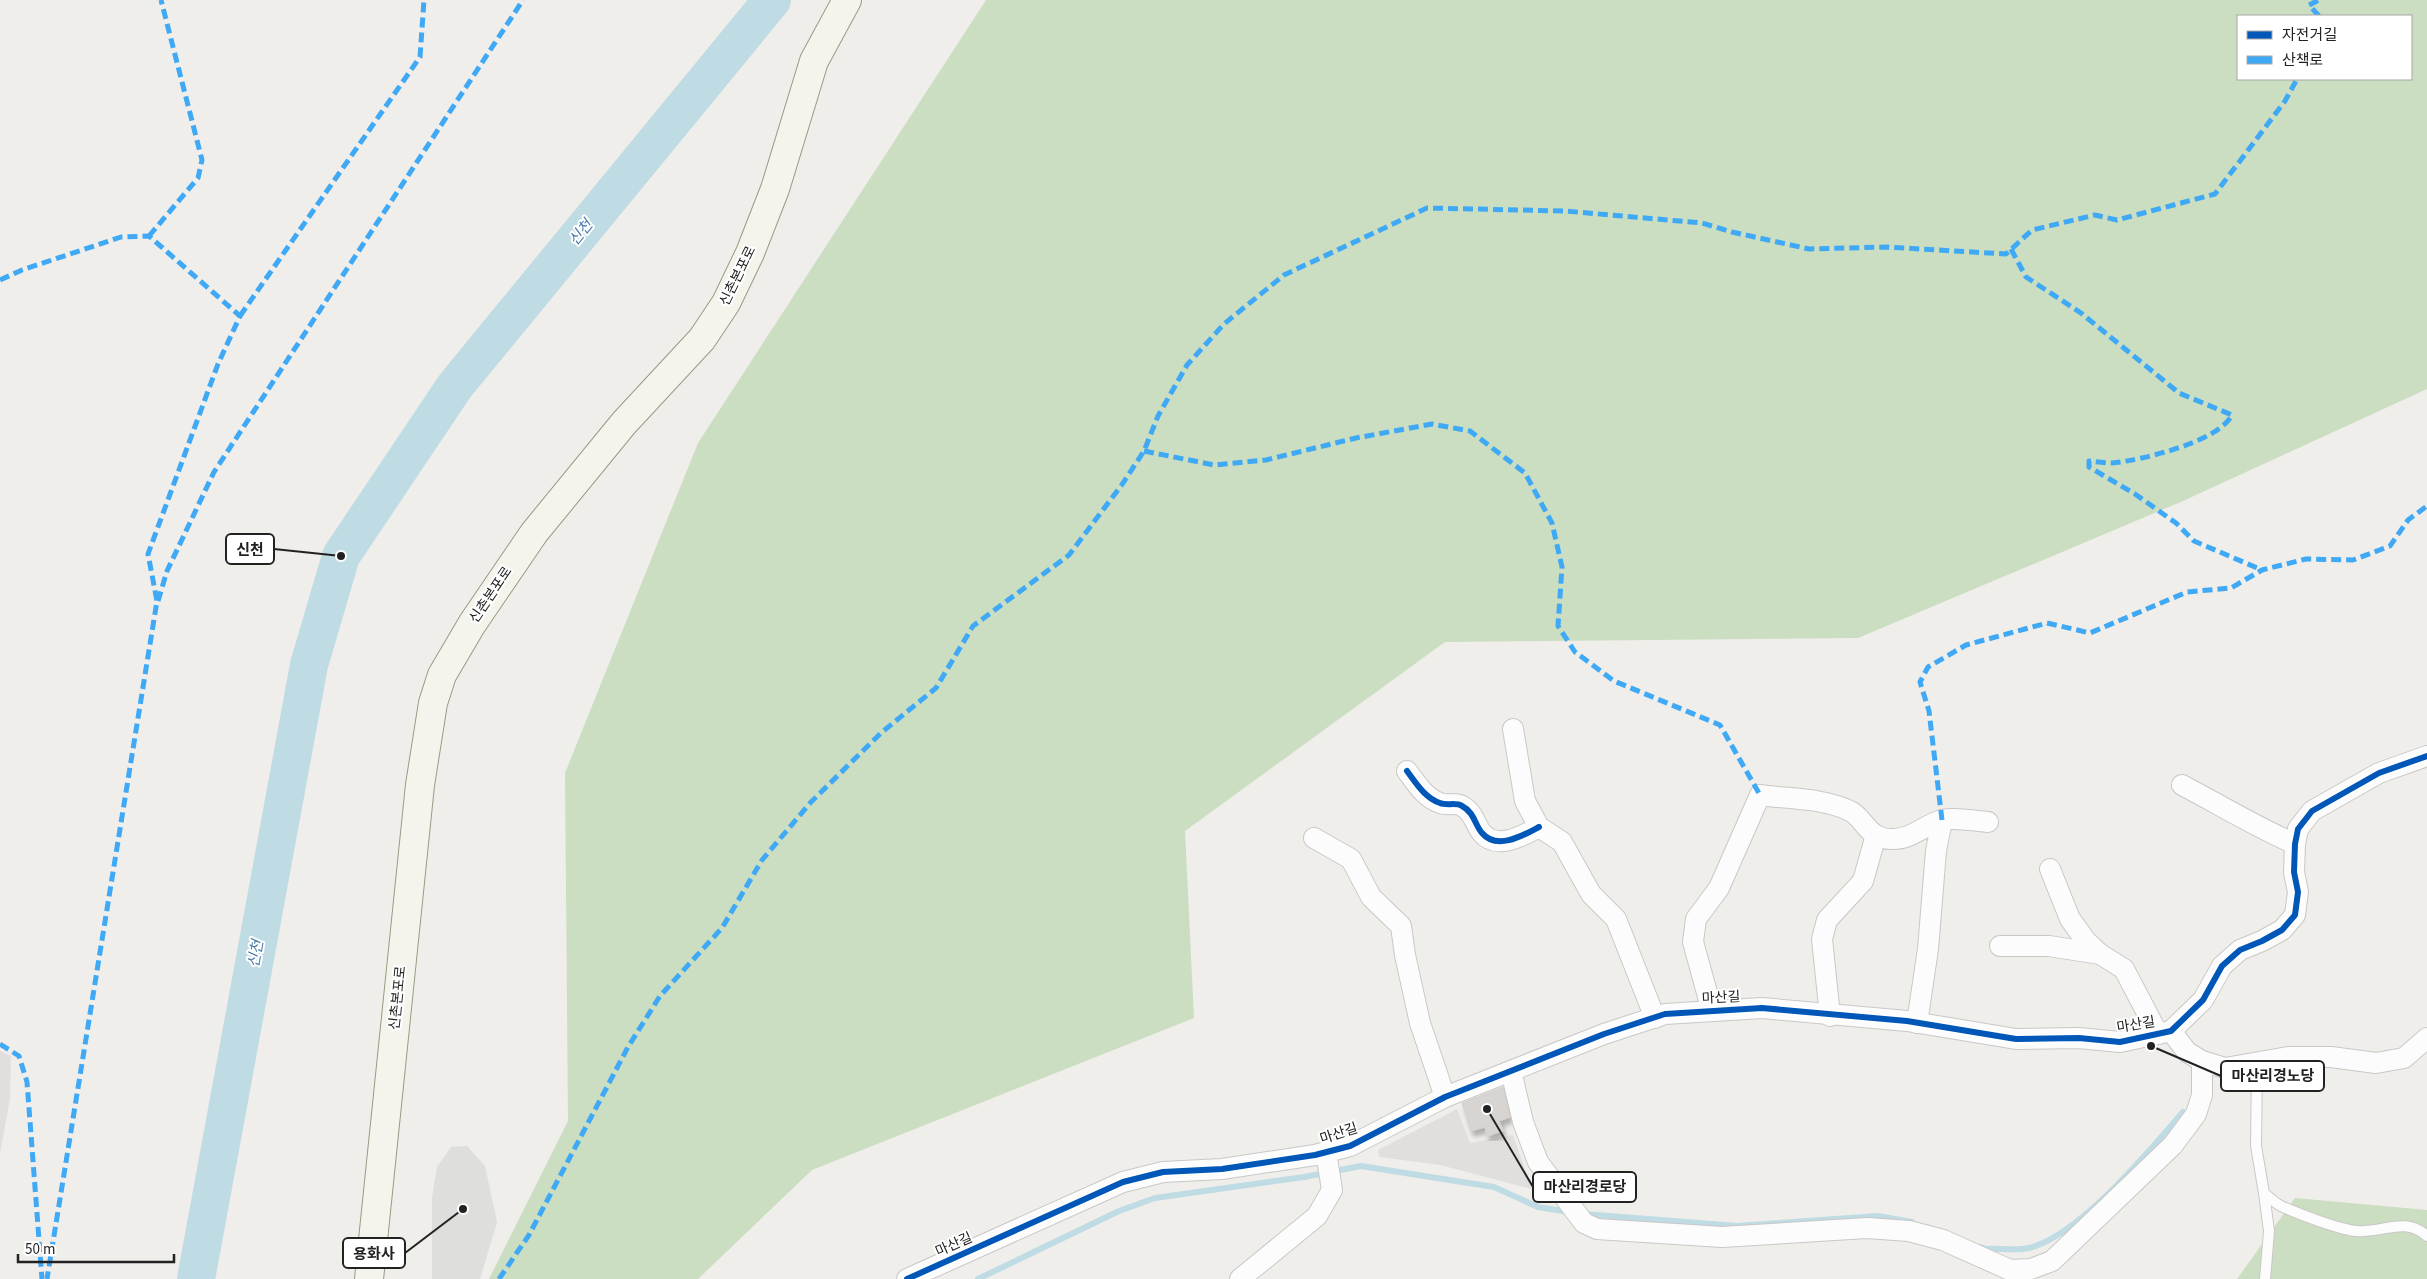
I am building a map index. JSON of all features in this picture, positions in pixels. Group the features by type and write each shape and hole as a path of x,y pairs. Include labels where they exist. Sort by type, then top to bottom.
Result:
{"main road":[{"name":"신촌본포로","path":"369,1279 420,785 433,703 442,676 477,616 534,533 624,423 702,339 726,303 750,253 775,189 814,61 847,0"}],"street":[{"path":"1513,730 1525,801 1539,827 1562,842 1591,894 1616,919 1655,1018"},
{"name":"마산길","path":"908,1279 1123,1182 1163,1172 1190,1172 1327,1160 1350,1146 1446,1097 1604,1034 1665,1014 1762,1008 1917,1023 2016,1039 2079,1038 2120,1042 2165,1033 2203,1000 2222,966 2240,950 2282,930 2295,915 2298,892 2294,872 2295,844 2298,829 2312,811 2379,772 2427,756"},
{"path":"1407,772 1422,792 1440,804 1461,805 1472,814 1483,834 1490,838 1498,841 1513,840 1539,827"},
{"path":"2182,785 2224,807 2252,825 2295,844"},
{"path":"1712,1011 1693,942 1696,919 1718,888 1760,796 1819,802 1851,811 1863,825 1876,835 1892,839 1912,836 1942,820 1988,822"},
{"path":"1917,1023 1928,948 1936,851 1942,820"},
{"path":"1830,1016 1822,940 1827,920 1863,881 1876,835"},
{"path":"1314,838 1351,859 1371,897 1401,926 1404,955 1420,1023 1446,1097"},
{"path":"2050,869 2070,919 2086,941 2100,954 2124,970 2165,1033 2187,1052 2202,1061 2225,1068 2288,1057 2331,1057 2376,1062 2404,1058 2427,1038"},
{"path":"2000,946 2049,946 2100,954"},
{"path":"1511,1071 1523,1122 1538,1162 1584,1223 1596,1229 1722,1237 1867,1228 1909,1231 1943,1240 2010,1270 2031,1269 2052,1261 2173,1146 2196,1114 2202,1095 2202,1061"},
{"path":"1240,1279 1317,1216 1332,1190 1327,1160"}],"lane":[{"path":"2258,1062 2256,1146 2269,1231 2265,1279"},
{"path":"2264,1193 2281,1206 2354,1231 2376,1231 2406,1225 2418,1229 2427,1236"}],"shaded area":[{"path":"0,1051 11,1056 10,1098 0,1154"},
{"path":"1457,1109 1470,1143 1513,1135 1532,1189 1440,1165 1379,1157 1378,1150"},
{"path":"467,1146 485,1166 497,1222 480,1279 432,1279 432,1197 437,1167 451,1147"}],"green space":[{"path":"986,0 2427,0 2427,389 2183,501 1858,638 1445,642 1185,831 1194,1018 812,1170 698,1279 489,1279 568,1121 565,773 698,443"},
{"path":"2295,1198 2427,1210 2427,1279 2237,1279"}],"building":[{"path":"1503,1087 1510,1117 1499,1121 1503,1131 1487,1136 1485,1127 1471,1131 1462,1103"}],"waterway":[{"name":"신천","path":"196,1279 309,665 341,556 455,386 772,0"},
{"path":"1981,1247 1986,1249 2029,1248 2049,1240 2069,1227 2091,1210 2133,1169 2183,1112"},
{"path":"978,1279 1119,1211 1155,1198 1304,1177 1361,1166 1494,1187 1538,1207 1569,1212"},
{"path":"1584,1214 1737,1226 1878,1216 1912,1222"}],"marked path":[{"path":"149,236 198,178 202,160 161,0"},
{"path":"240,316 420,57 424,0"},
{"path":"158,601 167,571 214,472 523,0"},
{"path":"2318,15 2309,5 2319,0"},
{"path":"499,1279 529,1235 628,1047 660,996 722,928 762,860 811,802 881,733 936,688 973,626 1069,555 1121,486 1144,451 1158,416 1187,365 1224,324 1284,275 1427,208 1565,211 1702,223 1732,232 1809,249 1886,247 2006,254 2032,230 2095,215 2117,220 2215,194 2285,101 2296,80"},
{"path":"0,280 22,270 121,237 149,236 240,316 218,364 148,554 157,601 47,1279"},
{"path":"2011,249 2026,277 2081,313 2179,393 2232,415 2224,425 2212,433 2178,448 2159,454 2112,463 2089,461 2089,467 2135,494 2176,523 2194,541 2262,570"},
{"path":"1144,451 1214,465 1266,460 1356,438 1432,424 1470,431 1525,473 1552,523 1562,567 1558,626 1575,652 1614,681 1720,725 1760,795"},
{"path":"1942,820 1929,711 1920,682 1928,667 1966,645 2047,623 2090,633 2187,592 2231,588 2262,570 2306,559 2353,560 2390,546 2408,520 2427,506"},
{"path":"0,1044 19,1056 27,1082 42,1279"}],"cycle path":[{"path":"907,1279 1123,1182 1163,1172 1222,1169 1315,1155 1350,1146 1445,1097 1604,1034 1665,1014 1762,1008 1907,1021 2016,1039 2079,1038 2120,1042 2171,1031 2203,1000 2222,966 2240,950 2282,930 2295,915 2298,892 2294,872 2295,844 2298,829 2312,811 2379,773 2427,756"},
{"path":"1407,771 1421,790 1430,798 1443,804 1460,805 1466,809 1472,815 1482,833 1495,841 1510,840 1539,827"}],"place":[{"name":"신천","path":"341,556"},
{"name":"마산리경노당","path":"2151,1046"},
{"name":"마산리경로당","path":"1487,1109"},
{"name":"용화사","path":"463,1209"}]}
